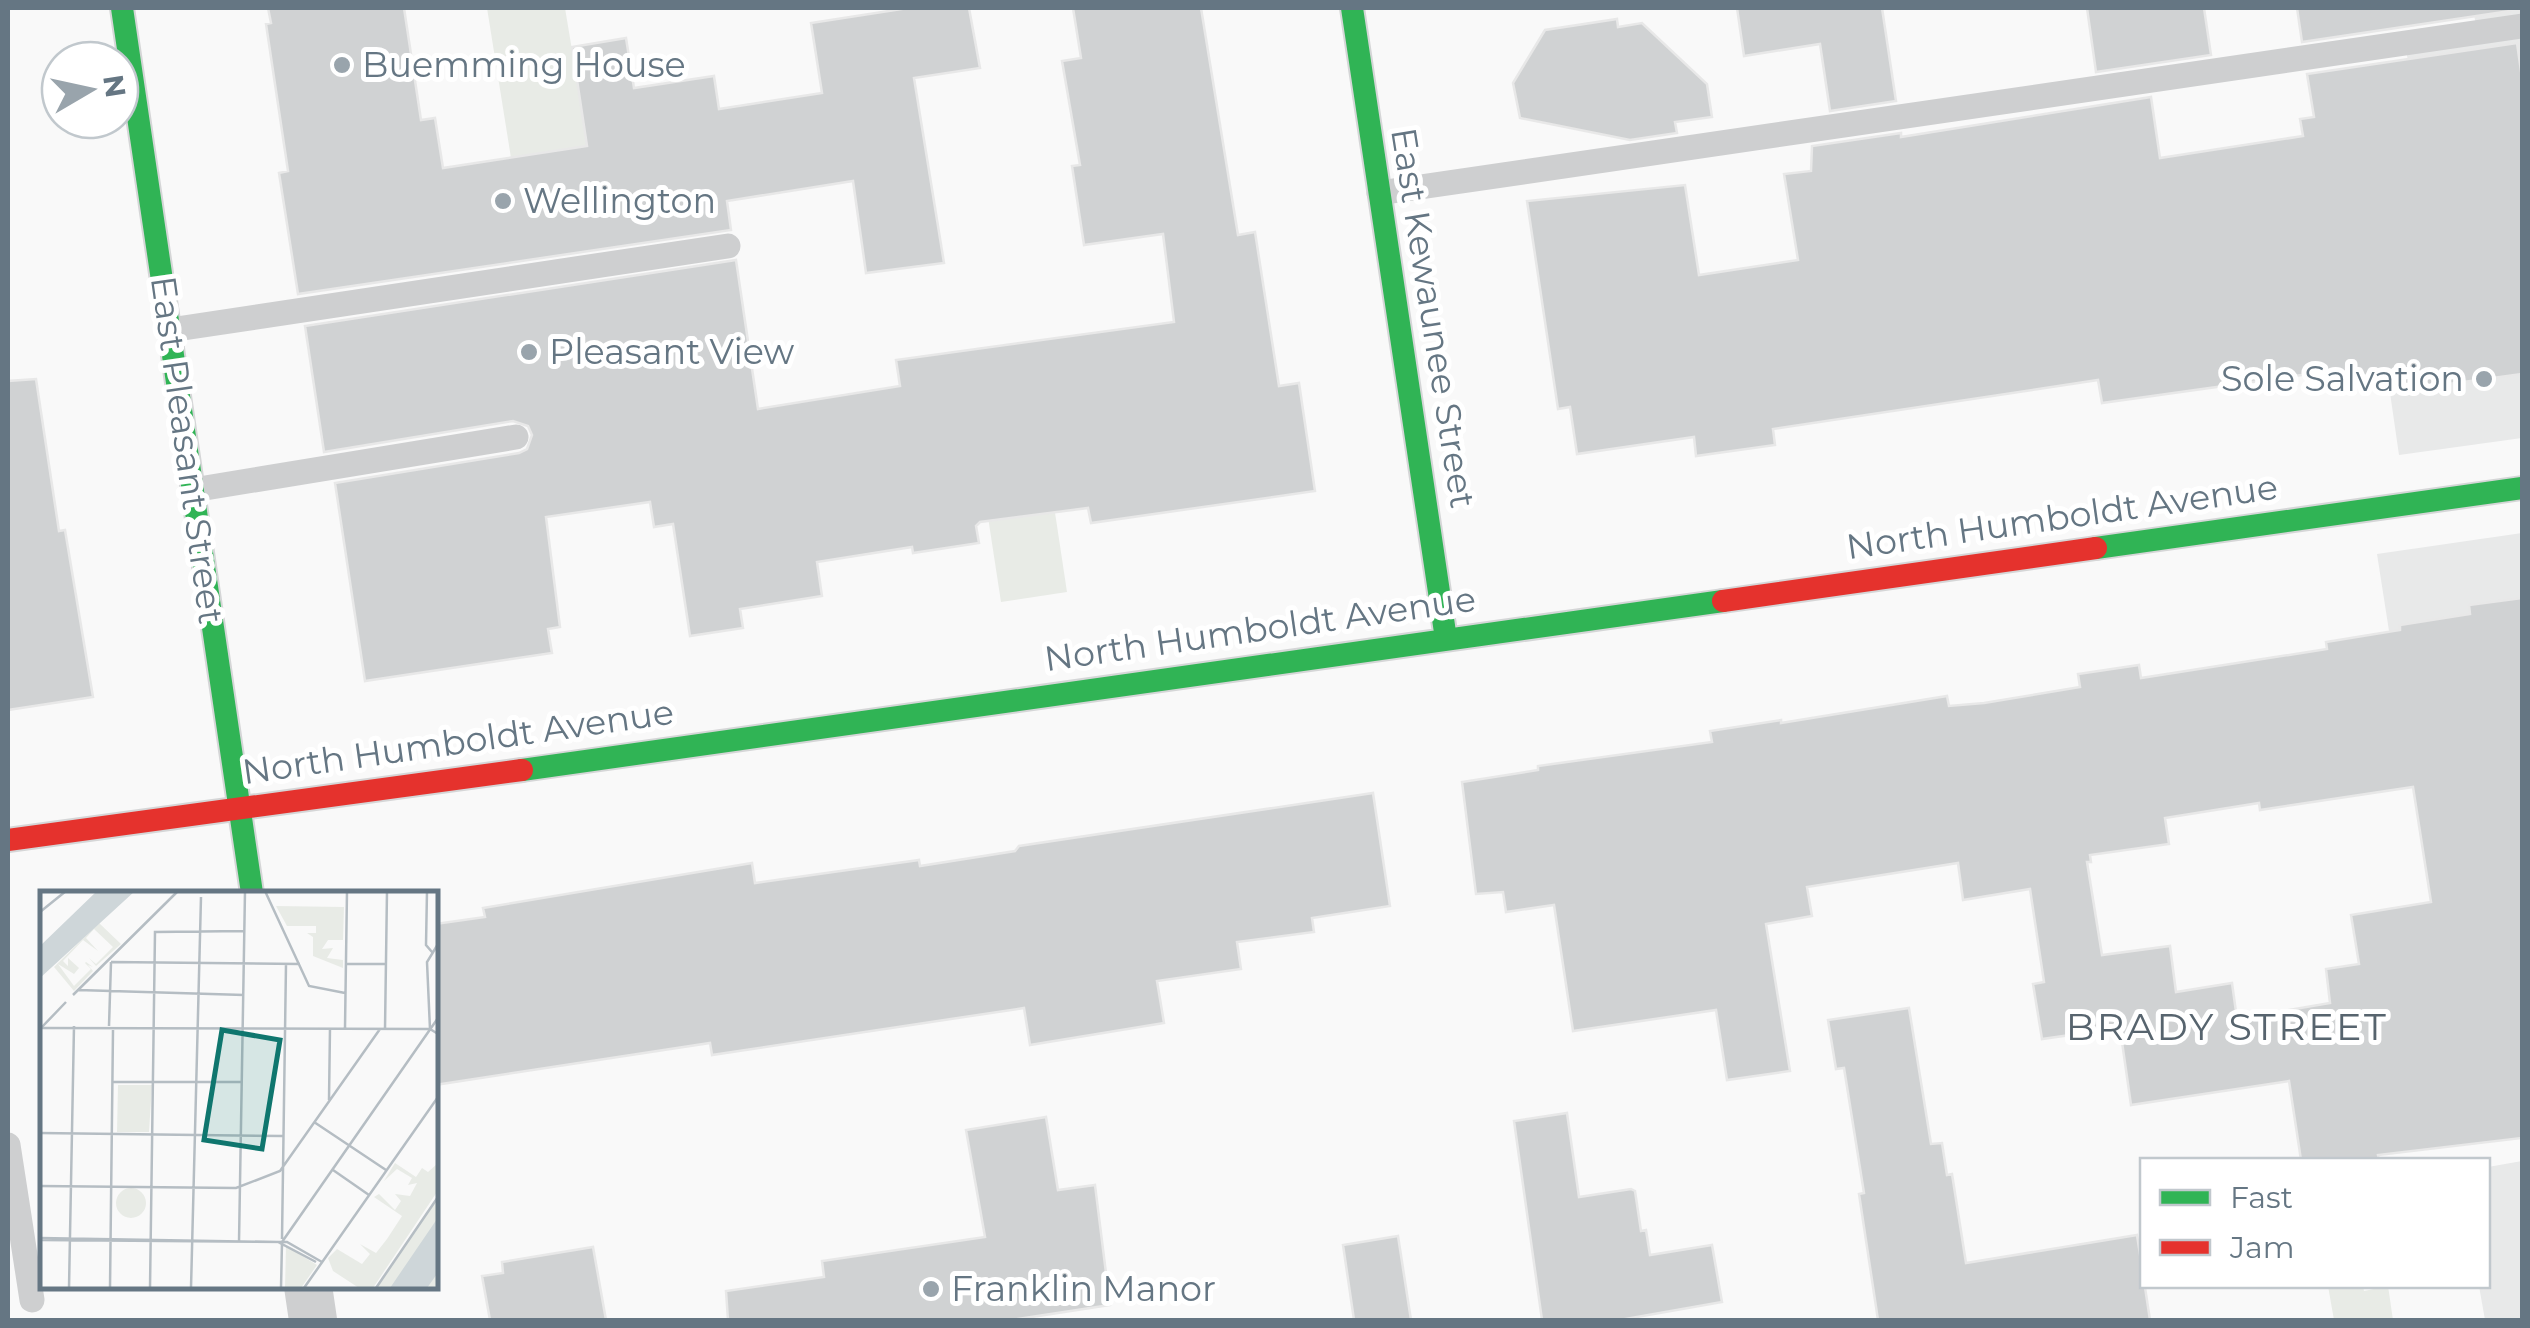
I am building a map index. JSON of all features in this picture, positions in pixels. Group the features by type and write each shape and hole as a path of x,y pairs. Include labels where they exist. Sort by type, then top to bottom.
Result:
{"street":[{"name":"East Pleasant Street","path":"122,8 252,891"},
{"name":"East Kewaunee Street","path":"1352,8 1446,638"},
{"name":"North Humboldt Avenue","path":"8,840 2522,488"},
{"path":"308,1288 313,1320"}],"lane":[{"path":"1379,193 2522,26"},
{"path":"170,330 728,246"},
{"path":"193,490 516,437"},
{"path":"8,1146 32,1300"}],"shaded area":[{"path":"487,8 565,8 588,146 511,158"},
{"path":"2473,8 2522,8 2522,438 2399,455 2383,344 2427,182 2405,43 2477,32"},
{"path":"969,393 1051,486 1067,592 1001,602"},
{"path":"2522,533 2522,965 2443,977 2377,554"},
{"path":"2522,1161 2522,1320 2485,1320 2479,1288 2490,1288 2490,1167"},
{"path":"2328,1288 2388,1288 2393,1320 2334,1320"}],"building":[{"path":"268,8 404,8 421,120 435,118 443,168 587,146 572,47 626,38 634,88 714,76 719,109 822,93 811,23 908,8 969,8 980,68 914,78 944,263 866,273 853,181 727,201 731,230 298,294 279,173 288,171 266,24 271,23"},
{"path":"1073,8 1201,8 1238,235 1255,232 1279,386 1299,383 1315,491 1091,523 1088,508 980,522 976,526 979,543 913,553 912,547 817,562 822,596 740,609 743,628 690,636 673,524 654,527 650,502 546,517 560,627 548,629 552,653 365,681 335,483 519,453 527,449 532,435 528,426 513,421 324,452 305,326 736,260 758,409 900,386 896,360 1174,322 1163,234 1084,245 1072,166 1080,165 1062,61 1081,58"},
{"path":"1737,8 1882,8 1896,101 1830,111 1820,44 1744,56"},
{"path":"2087,8 2204,8 2211,55 2096,72"},
{"path":"2297,8 2509,8 2510,11 2302,42"},
{"path":"1617,19 1618,27 1642,23 1707,84 1712,117 1675,122 1677,133 1630,140 1520,118 1513,83 1545,30"},
{"path":"2517,43 2522,78 2522,374 2390,392 2387,372 2311,384 2309,374 2102,403 2098,380 1773,429 1775,445 1696,456 1694,437 1577,454 1570,407 1558,409 1527,201 1685,185 1699,275 1798,260 1784,174 1811,171 1812,146 1901,133 1901,137 2151,97 2160,158 2303,136 2300,119 2314,117 2307,74"},
{"path":"36,379 59,531 65,530 93,697 8,710 8,381"},
{"path":"2522,598 2522,1138 2378,1155 2379,1158 2301,1158 2289,1081 2131,1105 2120,1028 2042,1039 2033,984 2044,982 2030,889 1963,900 1958,863 1807,887 1812,916 1766,924 1790,1071 1727,1080 1716,1010 1573,1031 1554,905 1506,912 1503,892 1476,894 1462,782 1538,770 1538,766 1712,742 1710,731 1781,720 1947,696 1949,706 2080,687 2078,674 2139,665 2141,678 2327,649 2326,642 2470,614 2469,605","holes":["2413,787 2431,902 2351,915 2359,964 2326,969 2330,1003 2237,1019 2232,983 2176,992 2170,946 2102,955 2087,862 2091,862 2090,855 2169,844 2165,818 2259,803 2260,810"]},
{"path":"1373,793 1390,906 1312,918 1314,932 1237,942 1241,969 1157,981 1164,1023 1030,1045 1024,1008 712,1055 710,1043 438,1085 438,924 485,917 483,908 752,863 755,883 919,860 920,866 1015,851 1019,846"},
{"path":"1909,1008 1931,1144 1942,1143 1947,1175 1952,1174 1966,1263 2137,1235 2140,1288 2145,1288 2150,1320 1878,1320 1859,1194 1864,1193 1844,1068 1836,1069 1828,1020"},
{"path":"1567,1113 1579,1197 1635,1191 1641,1231 1646,1230 1650,1255 1712,1245 1722,1302 1620,1320 1542,1320 1514,1121"},
{"path":"1046,1117 1058,1190 1095,1185 1110,1305 1012,1320 728,1320 726,1291 824,1277 822,1261 985,1237 966,1130"},
{"path":"1398,1236 1411,1320 1354,1320 1343,1245"},
{"path":"593,1247 606,1320 490,1320 482,1276 503,1273 502,1262"}],"traffic: fast":[{"path":"122,8 252,891"},
{"path":"1352,8 1446,639"},
{"path":"2096,548 2522,488"},
{"path":"522,770 1723,601"}],"traffic: jam":[{"path":"1723,601 2096,548"},
{"path":"8,840 522,770"}],"place":[{"name":"Buemming House","path":"342,65"},
{"name":"Wellington","path":"503,201"},
{"name":"Pleasant View","path":"529,352"},
{"name":"Sole Salvation","path":"2484,379"},
{"name":"Franklin Manor","path":"931,1289"}],"district":[{"name":"BRADY STREET","path":"2227,1027"}]}
